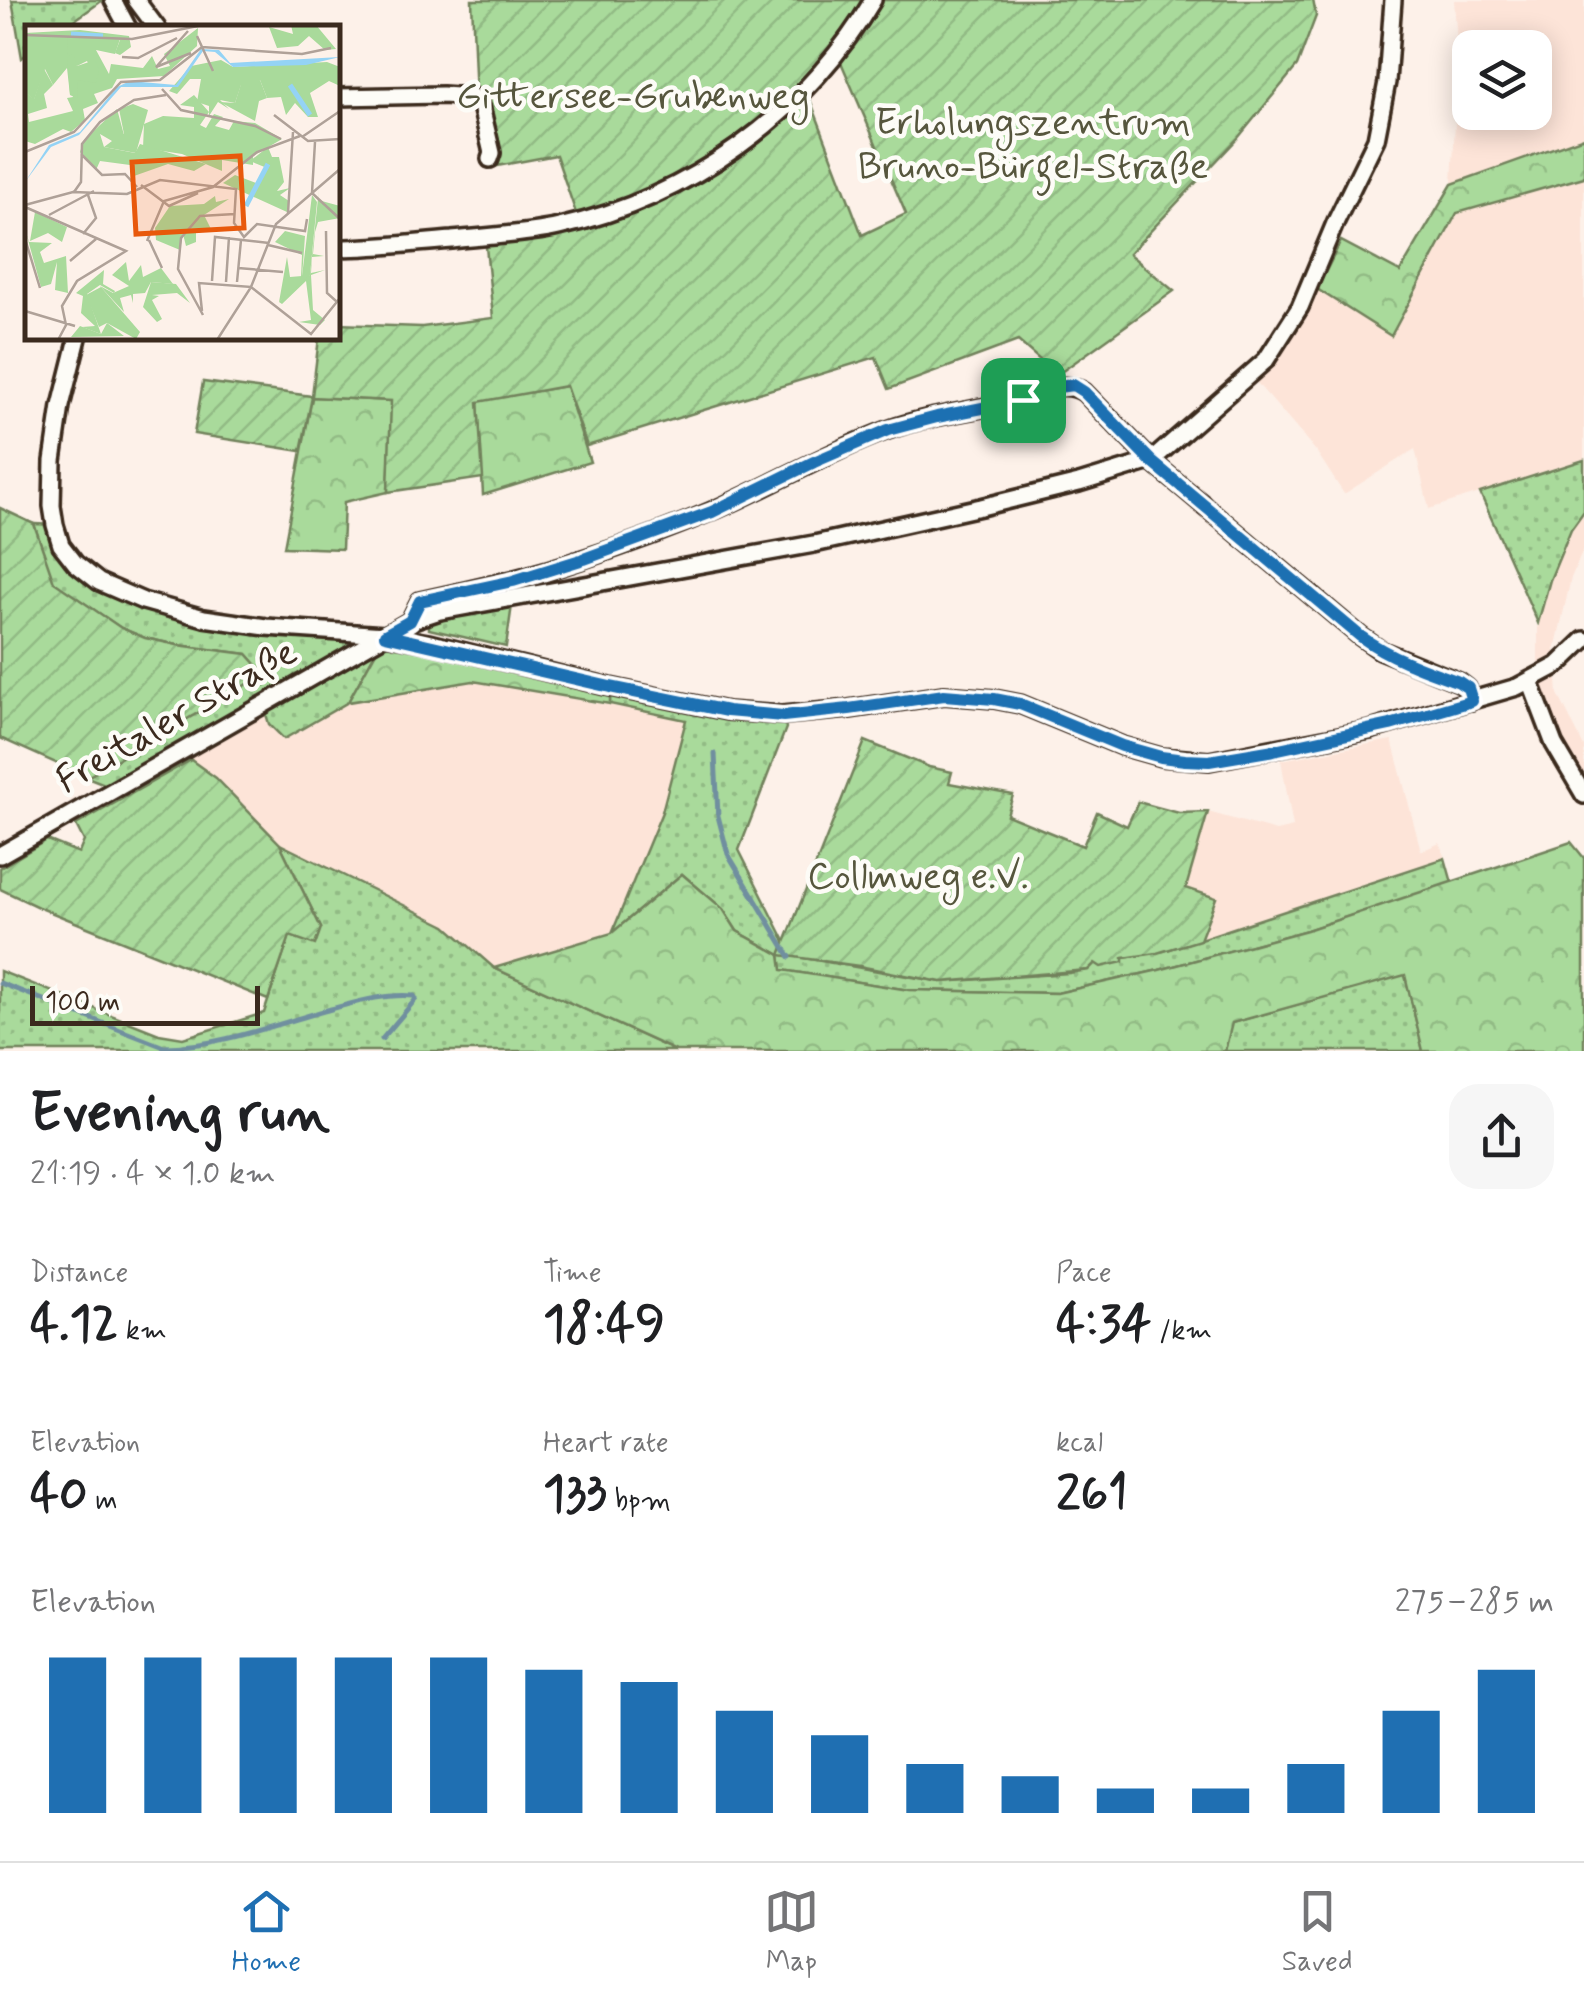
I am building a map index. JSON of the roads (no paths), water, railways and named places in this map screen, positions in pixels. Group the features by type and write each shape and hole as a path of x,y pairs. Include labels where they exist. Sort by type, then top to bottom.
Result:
{"street":[{"path":"113,0 126,25"},
{"path":"136,0 156,25"},
{"path":"410,621 440,611 814,544 1079,483 1151,461 1266,360 1300,308 1376,139 1387,82 1393,0"},
{"path":"340,248 540,231 644,200 736,148 788,107 838,54 870,5"},
{"path":"340,97 473,97 481,106 490,159"},
{"path":"77,340 56,435 52,495 58,535 66,554 98,582 120,593 204,618 266,627 385,635 727,711 783,716 944,695 994,699 1020,704 1122,746 1161,757 1209,761 1390,725 1472,701 1550,671 1584,640"},
{"path":"410,621 420,601 513,581 584,559 712,512 888,430 1073,385 1151,461 1360,636 1400,660 1459,682 1468,688 1472,701"},
{"name":"Freitaler Straße","path":"0,856 410,621"},
{"path":"1530,681 1554,744 1584,796"}],"waterway":[{"path":"715,754 718,816 728,854 790,957"},
{"path":"0,983 164,1047 227,1039 372,999 414,996 416,999 382,1039"}],"park label":[{"name":"Gittersee-Grubenweg","path":"633,97"},
{"name":"Erholungszentrum Bruno-Bürgel-Straße","path":"1033,145"},
{"name":"Collmweg e.V.","path":"918,877"}]}
